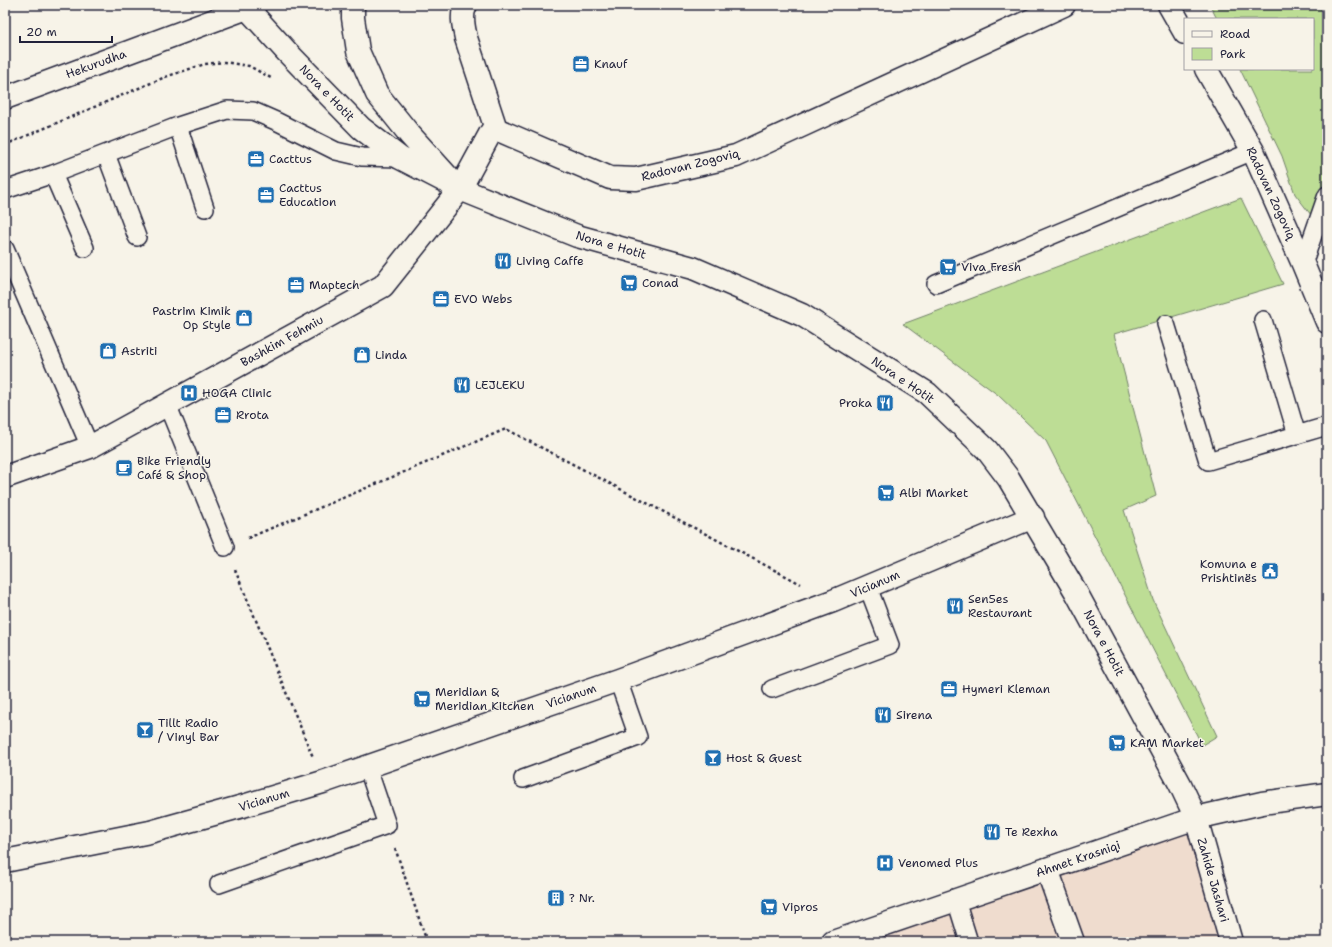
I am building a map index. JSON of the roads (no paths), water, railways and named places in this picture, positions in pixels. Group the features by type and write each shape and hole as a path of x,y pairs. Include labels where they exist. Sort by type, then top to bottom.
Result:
{"street":[{"name":"Nora e Hotit","path":"354,5 353,18 358,51 377,94 410,135 460,189"},
{"path":"466,5 464,8 463,24 466,38 496,129"},
{"name":"Radovan Zogoviq","path":"496,129 610,178 636,179 736,156 1064,5"},
{"path":"1169,5 1184,31"},
{"name":"Nora e Hotit","path":"251,6 287,52 361,128 400,158 460,189 577,236 694,268 802,315 927,393 987,450 1009,478 1076,592 1196,818"},
{"name":"Hekurudha","path":"5,98 251,6"},
{"name":"Radovan Zogoviq","path":"1207,70 1253,151 1327,322"},
{"name":"Bashkim Fehmiu","path":"5,477 90,447 383,286 460,189 491,132 496,129"},
{"name":"Vicianum","path":"5,862 150,832 323,782 618,680 834,601 1033,517"},
{"name":"Ahmet Krasniqi","path":"833,942 1196,818 1262,803 1327,794"},
{"name":"Zahide Jashari","path":"1196,818 1231,942"},
{"path":"1047,869 1073,942"}],"lane":[{"path":"5,190 53,174 178,126 227,110 253,112 278,122 336,151 362,157 400,158"},
{"path":"178,126 205,208"},
{"path":"936,284 1253,151"},
{"path":"106,154 137,237"},
{"path":"53,174 85,248"},
{"path":"1303,264 1326,200"},
{"path":"5,249 90,447"},
{"path":"1263,320 1296,435"},
{"path":"1166,324 1208,461 1327,426"},
{"path":"167,404 225,547"},
{"path":"772,689 890,645 868,587"},
{"path":"524,779 638,738 618,680"},
{"path":"218,884 387,825 367,766"},
{"path":"956,900 969,942"}],"place":[{"name":"Knauf","path":"581,64"},
{"name":"Cacttus","path":"256,159"},
{"name":"Cacttus Education","path":"266,195"},
{"name":"Living Caffe","path":"503,261"},
{"name":"Viva Fresh","path":"948,267"},
{"name":"Conad","path":"629,283"},
{"name":"Maptech","path":"296,285"},
{"name":"EVO Webs","path":"441,299"},
{"name":"Pastrim Kimik Op Style","path":"244,318"},
{"name":"Astriti","path":"108,351"},
{"name":"Linda","path":"362,355"},
{"name":"LEJLEKU","path":"462,385"},
{"name":"HOGA Clinic","path":"189,393"},
{"name":"Proka","path":"885,403"},
{"name":"Rrota","path":"223,415"},
{"name":"Bike Friendly Café & Shop","path":"124,468"},
{"name":"Albi Market","path":"886,493"},
{"name":"Komuna e Prishtinës","path":"1270,571"},
{"name":"Sen5es Restaurant","path":"955,606"},
{"name":"Hymeri Kleman","path":"949,689"},
{"name":"Meridian & Meridian Kitchen","path":"422,699"},
{"name":"Sirena","path":"883,715"},
{"name":"Tillt Radio / Vinyl Bar","path":"145,730"},
{"name":"KAM Market","path":"1117,743"},
{"name":"Host & Guest","path":"713,758"},
{"name":"Te Rexha","path":"992,832"},
{"name":"Venomed Plus","path":"885,863"},
{"name":"? Nr.","path":"556,898"},
{"name":"Vipros","path":"769,907"}]}
